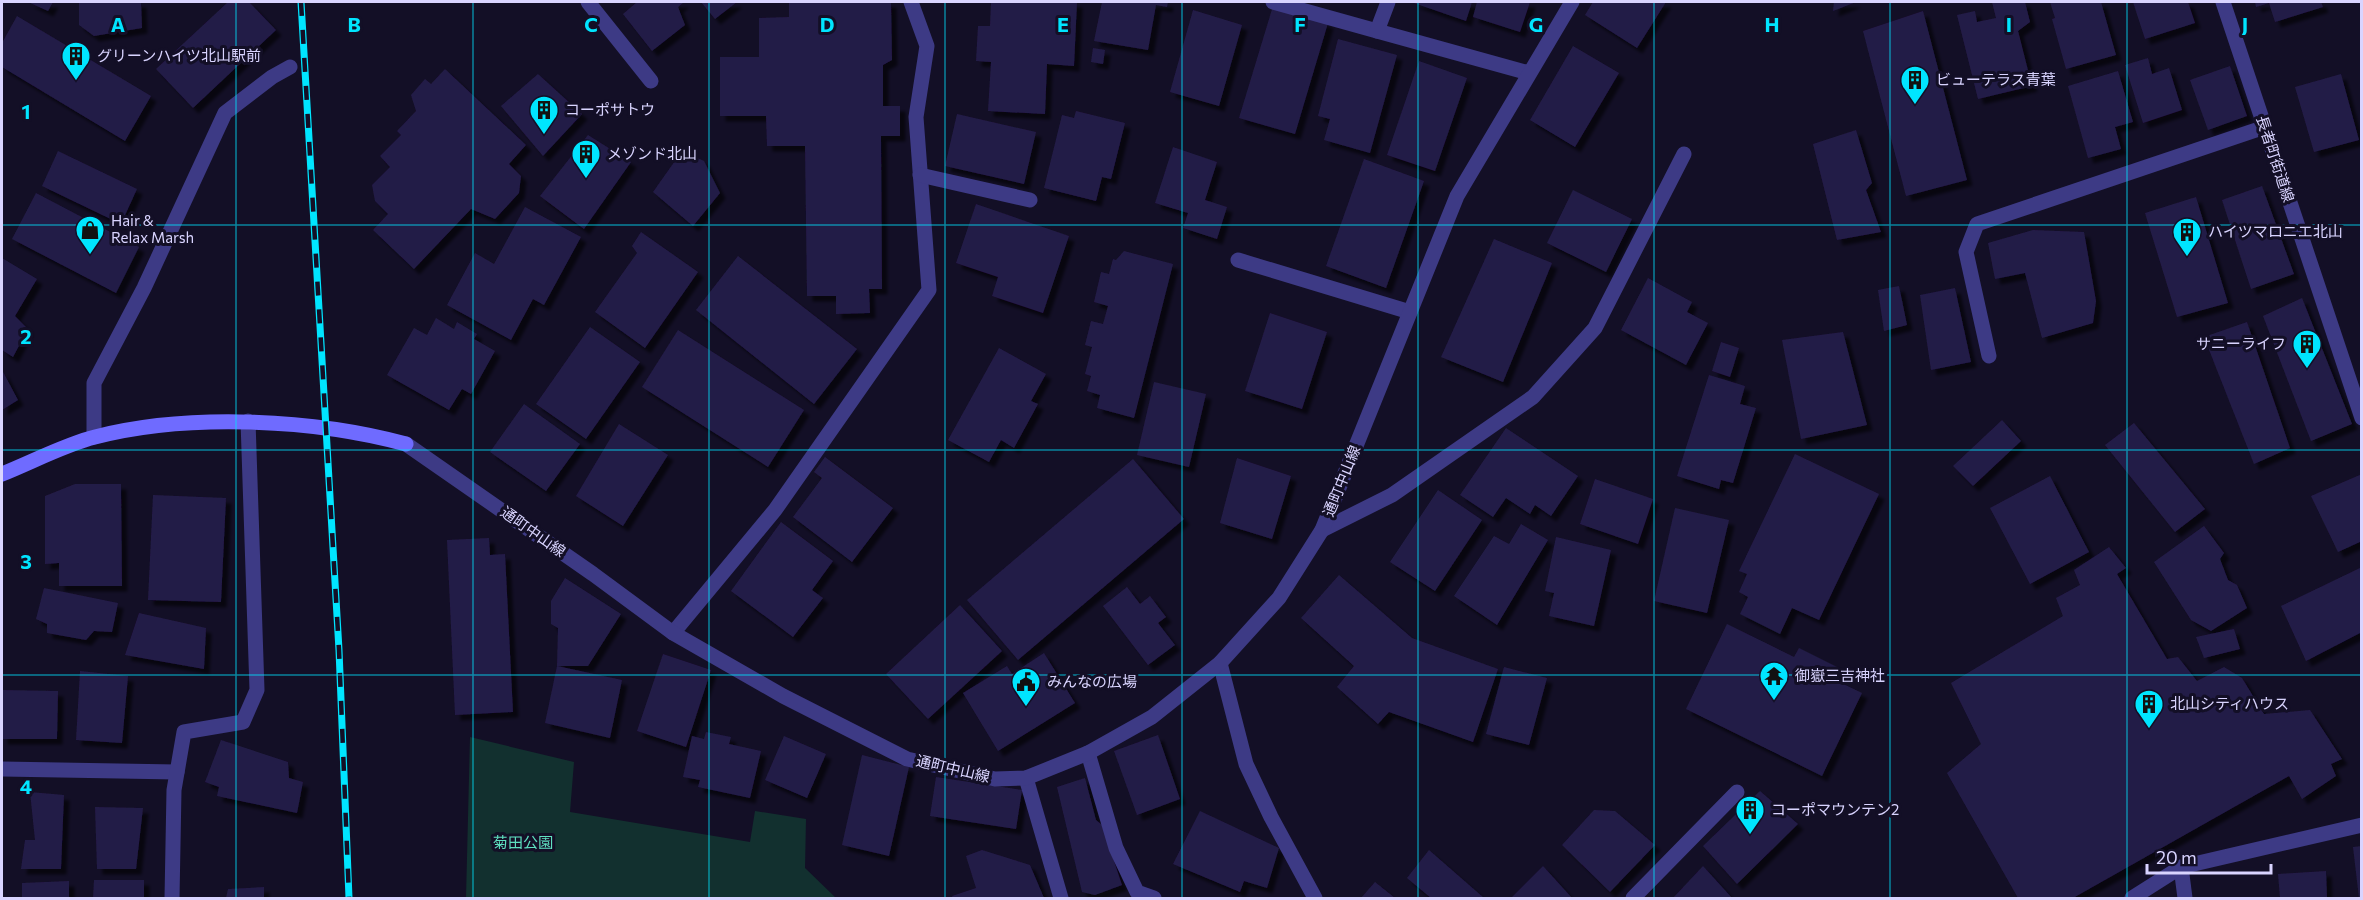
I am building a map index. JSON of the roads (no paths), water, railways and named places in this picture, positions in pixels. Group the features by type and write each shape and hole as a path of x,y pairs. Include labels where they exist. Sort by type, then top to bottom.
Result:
{"street":[{"path":"588,2 651,81"},
{"path":"673,633 776,510 929,290 916,117 927,46 911,2"},
{"path":"1273,2 1529,73"},
{"path":"1377,32 1388,2"},
{"name":"通町中山線","path":"2,474 94,437 166,425 248,421 308,426 381,437 406,444 673,633 783,696 907,759 995,779 1026,778 1088,753 1152,717 1220,663 1279,598 1322,530 1457,196 1572,2"},
{"name":"長者町街道線","path":"2223,2 2361,418"},
{"path":"94,437 94,383 144,288 225,113 272,77 290,67"},
{"path":"1989,356 1966,252 1977,224 2265,127"},
{"path":"1322,530 1392,495 1533,397 1595,328 1684,154"},
{"path":"920,175 1030,200"},
{"path":"1238,260 1410,312"},
{"path":"172,898 174,790 184,732 243,722 257,690 248,421"},
{"path":"1220,663 1246,764 1270,817 1315,898"},
{"path":"1088,753 1116,849 1137,892 1154,898"},
{"path":"2,769 177,772"},
{"path":"1026,778 1061,898"},
{"path":"1633,898 1737,792"},
{"path":"2132,898 2181,867 2361,825"},
{"path":"2181,867 2185,898"}],"railway":[{"path":"301,2 339,650 349,898"}],"place":[{"name":"グリーンハイツ北山駅前","path":"76,82"},
{"name":"ビューテラス青葉","path":"1915,106"},
{"name":"コーポサトウ","path":"544,136"},
{"name":"メゾンド北山","path":"586,180"},
{"name":"Hair & Relax Marsh","path":"90,256"},
{"name":"ハイツマロニエ北山","path":"2187,258"},
{"name":"サニーライフ","path":"2307,370"},
{"name":"御嶽三吉神社","path":"1774,702"},
{"name":"みんなの広場","path":"1026,708"},
{"name":"北山シティハウス","path":"2149,730"},
{"name":"コーポマウンテン2","path":"1750,836"}],"park label":[{"name":"菊田公園","path":"523,843"}]}
